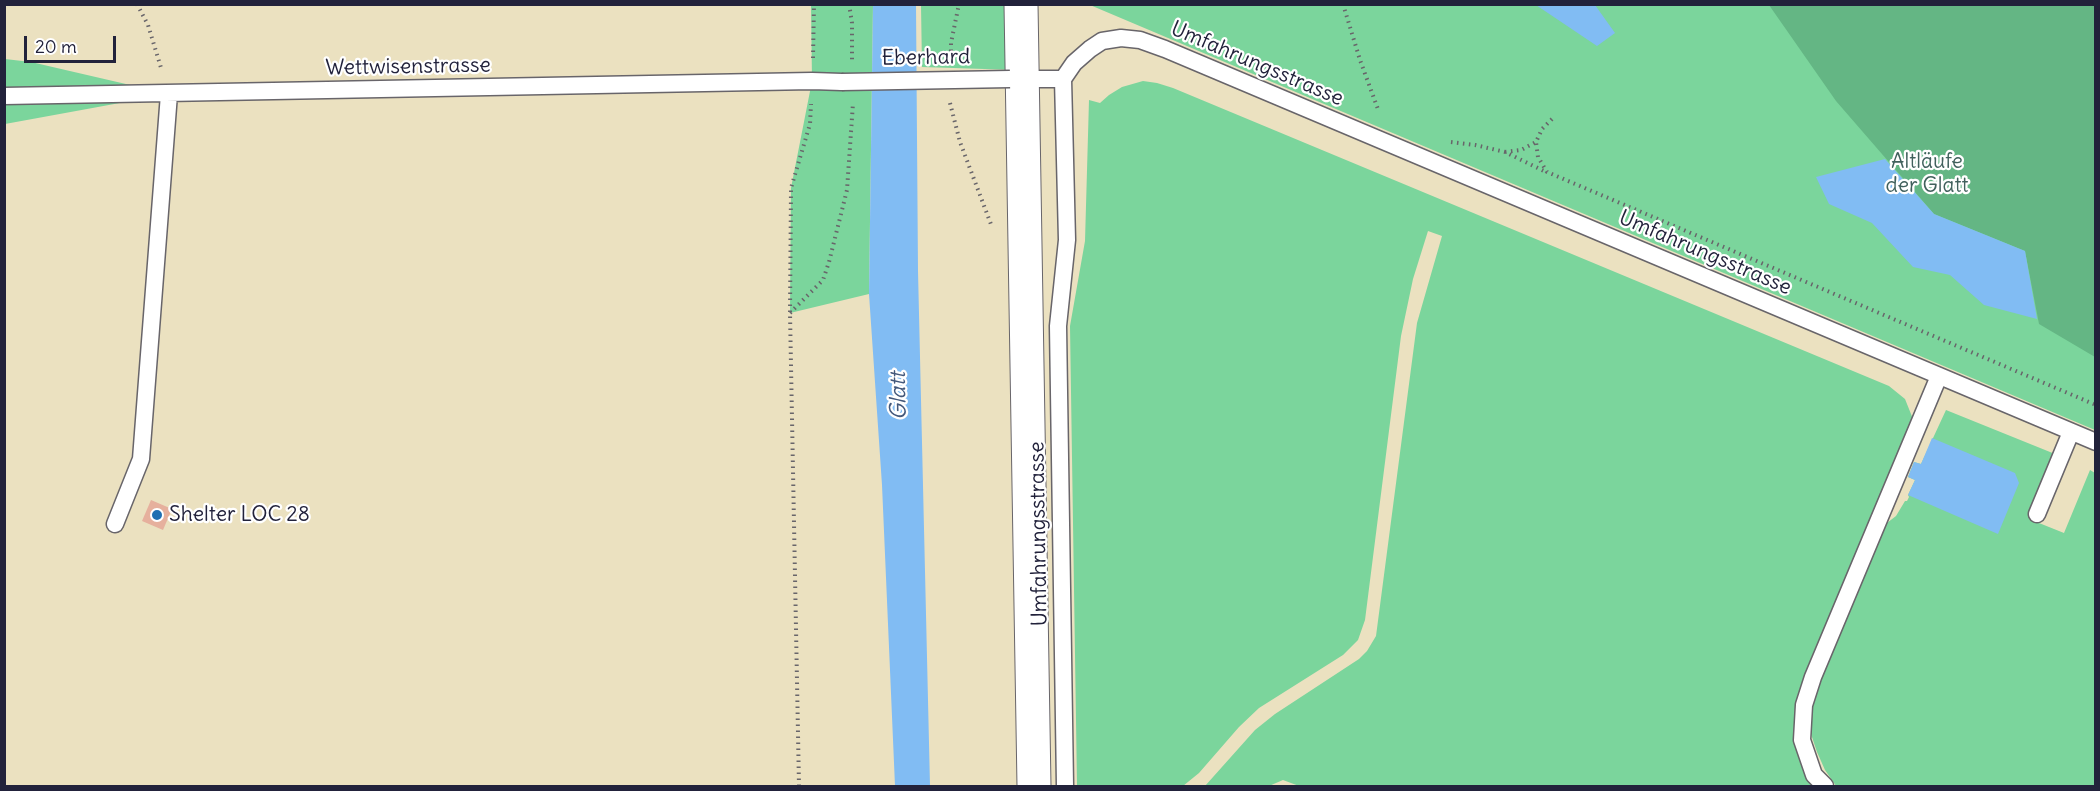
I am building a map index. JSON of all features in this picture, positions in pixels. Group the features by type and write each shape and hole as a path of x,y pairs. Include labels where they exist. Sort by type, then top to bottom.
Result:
{"street":[{"path":"1021,4 1016,79 1034,786"}],"lane":[{"name":"Umfahrungsstrasse","path":"1065,786 1058,326 1066,240 1064,79 1074,63 1102,41 1121,38 1140,40 2096,442"},
{"name":"Eberhard","path":"812,81 1064,79"},
{"name":"Wettwisenstrasse","path":"4,96 812,81"},
{"path":"115,524 141,459 169,94"},
{"path":"1826,786 1814,775 1802,740 1804,705 1939,376"},
{"path":"2037,514 2071,432"}],"path":[{"path":"137,4 148,26 169,94"},
{"path":"799,786 790,313 791,188 810,124 814,4"},
{"path":"849,4 852,23 852,68"},
{"path":"951,63 951,43 959,4"},
{"path":"1343,4 1377,111 1387,117"},
{"path":"950,93 950,103 960,142 993,231"},
{"path":"790,313 823,280 829,262 847,190 853,102"},
{"path":"1547,172 1538,157 1536,142 1542,129 1552,119"},
{"path":"1443,141 1505,152 1547,172 2096,405"},
{"path":"1505,152 1521,150 1536,142"}],"green space":[{"path":"811,5 873,5 869,294 790,313 791,188 812,81"},
{"path":"921,5 1015,5 1016,70 922,67"},
{"name":"Altläufe der Glatt","path":"1090,5 2095,5 2095,430"},
{"path":"1769,5 2095,5 2095,357 2039,324 2025,251 1934,214 1836,101"},
{"path":"5,59 31,62 169,94 5,124"},
{"path":"1143,81 1173,88 1889,386 1905,399 1913,419 1809,663 1798,694 1796,707 1817,786 1299,786 1283,780 1269,786 1205,786 1255,730 1275,714 1359,659 1376,636 1417,323 1442,236 1428,231 1413,279 1401,336 1365,620 1358,640 1343,655 1259,708 1239,727 1199,773 1183,786 1077,786 1070,326 1085,241 1089,100 1100,103 1122,87"},
{"path":"1946,410 2055,454 2029,519 2064,533 2090,470 2095,473 2095,786 1836,786 1817,752 1811,734 1810,704 1883,526 1896,516 1907,501 1915,480 1908,477 1914,462 1921,464"}],"water":[{"name":"Glatt","path":"873,5 916,5 918,271 930,786 895,786 882,485 869,294"},
{"path":"1536,5 1595,5 1615,33 1597,46"},
{"path":"1885,159 1934,214 2025,251 2037,319 1984,305 1950,275 1913,267 1872,223 1829,204 1816,177"},
{"path":"1932,438 2015,473 2019,483 1998,534 1908,495 1915,480 1908,477 1914,462 1921,464"}],"building":[{"name":"Shelter LOC 28","path":"151,500 172,509 163,530 142,521"}],"place":[{"name":"Shelter LOC 28","path":"157,515"}]}
